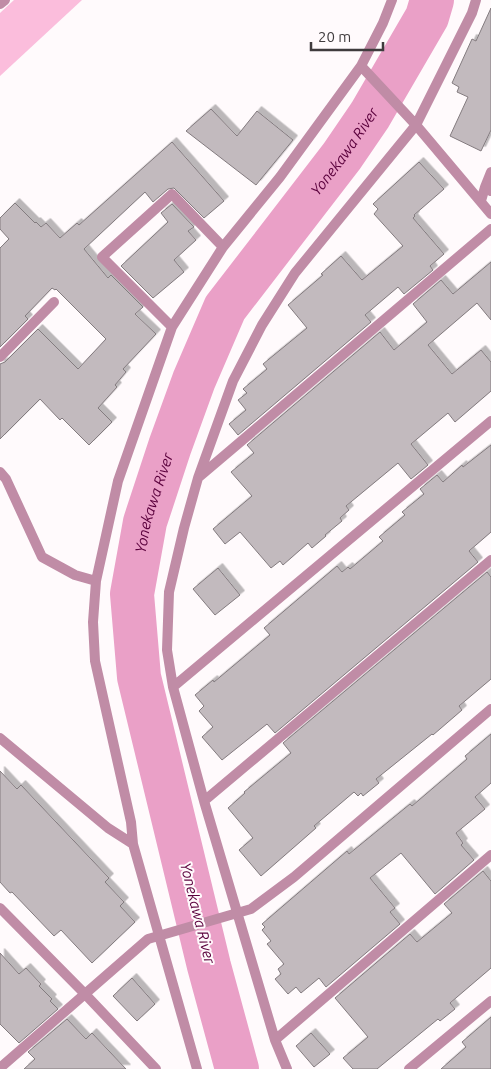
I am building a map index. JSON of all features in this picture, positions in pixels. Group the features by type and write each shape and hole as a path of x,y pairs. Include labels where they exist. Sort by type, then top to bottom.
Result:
{"street":[{"path":"0,4 4,0"},
{"path":"197,1069 164,933 133,844 131,822 95,661 93,622 96,581 118,481 172,327 223,247 364,70 392,0"},
{"path":"287,1069 275,1040 204,801 173,687 167,650 169,592 198,478 234,381 262,324 295,273 416,126 472,13 476,0"},
{"path":"364,70 416,126 491,214"},
{"path":"481,201 488,189 491,172"},
{"path":"172,327 102,257 172,194 223,247"},
{"path":"198,478 491,229"},
{"path":"0,357 54,302"},
{"path":"173,687 491,421"},
{"path":"0,472 6,479 42,557 75,575 96,581"},
{"path":"204,801 491,560"},
{"path":"0,1068 148,938 252,909 294,877 491,709"},
{"path":"0,738 108,828 133,844"},
{"path":"275,1040 491,856"},
{"path":"0,908 156,1069"},
{"path":"409,1069 491,1001"}],"shaded area":[{"path":"14,0 82,0 0,76 0,13"}],"building":[{"path":"491,8 491,130 481,151 450,136 468,97 457,92 459,87 452,83 472,39 476,41"},
{"path":"211,109 237,136 257,111 293,140 256,185 186,131"},
{"path":"172,142 224,201 204,218 174,188 168,189 153,202 145,192 84,249 108,278 111,275 143,307 135,314 156,334 123,369 126,372 115,385 117,387 98,408 112,422 89,445 62,418 60,420 40,399 0,439 0,364 5,362 38,329 78,369 106,339 56,289 52,288 25,316 28,319 0,347 0,248 9,239 0,229 0,218 15,203 35,223 41,227 46,223 60,238 77,223 79,225"},
{"path":"419,162 444,189 414,215 413,218 444,254 430,266 433,270 404,294 398,287 365,315 371,322 238,435 229,424 246,410 238,400 247,393 243,389 267,369 263,364 307,328 288,305 323,275 321,274 341,256 362,280 403,246 374,214 378,209 373,204"},
{"path":"172,204 194,227 188,231 196,240 174,260 184,272 153,298 121,266 168,222 161,213"},
{"path":"491,262 491,320 477,303 428,345 452,374 481,350 491,362 491,391 455,422 448,413 411,444 428,465 411,479 398,463 346,506 349,510 340,518 342,521 326,536 312,548 308,543 283,565 280,561 271,568 240,532 225,544 213,529 252,496 231,472 254,453 247,445 380,332 394,350 427,322 413,304 441,280 453,294"},
{"path":"491,445 491,532 469,551 478,562 275,733 267,724 222,760 202,737 213,727 199,711 204,706 195,695 213,680 214,682 270,635 264,628 337,566 342,572 348,567 350,569 383,541 379,537 405,515 402,512 424,494 420,489 437,475 443,482 462,465 463,467"},
{"path":"218,568 240,595 215,615 193,589"},
{"path":"487,572 491,577 491,679 459,706 462,710 376,779 379,783 363,796 361,793 358,796 354,792 314,826 316,828 261,876 239,850 253,838 228,808 244,792 291,753 283,743"},
{"path":"491,734 491,783 475,797 485,809 456,833 463,843 461,845 474,860 435,894 401,853 370,878 395,908 390,912 400,924 326,987 319,978 301,993 296,987 288,994 275,979 281,974 278,969 284,964 267,944 271,941 262,930 265,927 262,924 347,851 349,854 410,804 412,806 467,759 465,756"},
{"path":"0,771 17,789 21,785 109,878 105,882 124,902 120,906 135,922 92,963 61,930 54,936 0,882"},
{"path":"483,871 491,881 491,968 450,1003 455,1009 440,1021 438,1019 377,1069 353,1069 343,1058 368,1037 335,998 410,934 417,942 452,913 444,904"},
{"path":"0,953 19,974 26,968 41,984 39,986 52,999 50,1001 58,1009 19,1043 0,1024"},
{"path":"132,978 155,1004 137,1021 113,996"},
{"path":"491,1017 491,1069 441,1069 466,1047 462,1042"},
{"path":"67,1019 86,1039 92,1033 126,1069 24,1069 35,1059 28,1052"},
{"path":"311,1033 330,1054 314,1067 296,1046"}],"waterway":[{"name":"Yonekawa River","path":"237,1069 209,966 139,677 132,594 145,522 194,380 225,308 342,156 370,115 427,17 432,0"}]}
